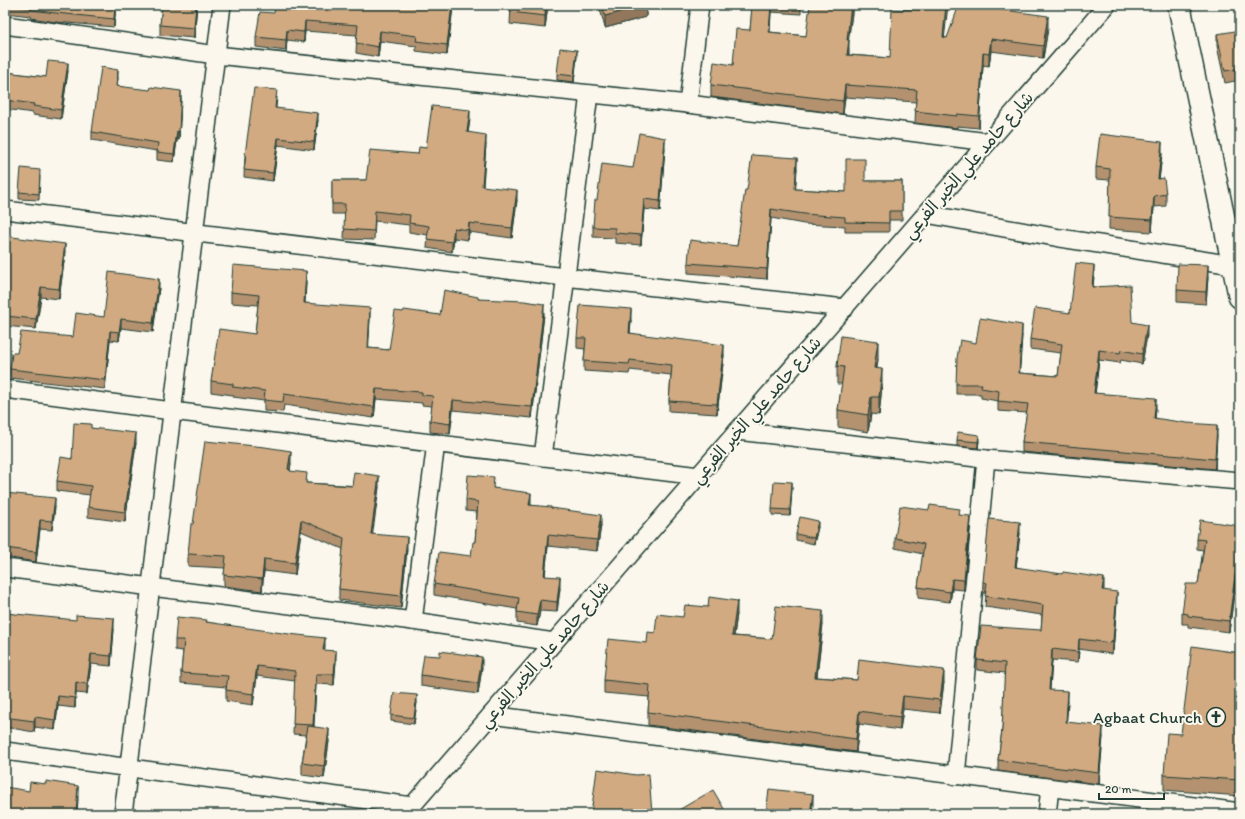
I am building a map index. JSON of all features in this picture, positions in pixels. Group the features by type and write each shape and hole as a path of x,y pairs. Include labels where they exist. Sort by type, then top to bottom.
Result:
{"main road":[{"path":"1179,5 1240,297"}],"street":[{"path":"123,814 222,5"},
{"path":"688,104 700,5"},
{"name":"شارع حامد علي الخير الفرعي","path":"408,810 1107,5"},
{"path":"5,24 216,55 688,104 988,142"},
{"path":"543,457 589,94"},
{"path":"5,210 565,277 845,308"},
{"path":"926,214 1060,238 1233,265"},
{"path":"5,389 698,476"},
{"path":"737,431 986,459 1240,481"},
{"path":"413,621 436,443"},
{"path":"956,776 986,459"},
{"path":"5,568 413,621 554,642"},
{"path":"491,715 1240,812"},
{"path":"5,751 408,810"},
{"path":"1047,814 1050,788"}],"building":[{"path":"11,5 115,5 114,19 31,10 31,8"},
{"path":"162,5 196,5 194,28 160,25"},
{"path":"275,5 452,5 447,45 416,41 417,36 380,31 378,47 356,43 358,25 305,21 304,32 287,30 286,40 256,37 260,12 274,13"},
{"path":"511,5 546,5 545,16 510,12"},
{"path":"602,5 646,5 605,16"},
{"path":"752,5 771,5 769,32 806,36 810,5 851,5 847,55 890,58 892,9 920,10 921,5 946,5 943,37 947,38 959,5 1048,16 1043,46 991,39 989,54 983,53 979,116 957,114 957,116 915,111 917,90 845,85 843,101 711,85 714,62 733,65 736,29 750,30"},
{"path":"1235,31 1237,40 1240,40 1240,68 1225,71 1217,34"},
{"path":"560,48 577,50 574,76 557,74"},
{"path":"48,61 68,63 61,110 5,100 5,72 46,77"},
{"path":"101,67 118,70 116,86 150,90 151,87 181,91 179,132 177,131 174,154 157,152 158,143 92,132"},
{"path":"254,88 277,90 275,108 318,113 314,142 278,138 273,173 244,170"},
{"path":"432,106 470,110 467,132 486,135 482,186 517,190 512,228 469,223 468,230 454,228 452,242 427,239 429,226 409,223 410,215 375,211 374,231 344,229 345,204 332,204 332,180 366,180 370,150 418,154 419,147 426,148"},
{"path":"639,133 665,138 660,201 644,199 641,235 615,233 615,228 593,227 595,200 597,200 602,164 633,168"},
{"path":"1100,134 1162,142 1158,179 1164,178 1166,194 1154,196 1152,220 1109,217 1110,169 1096,167"},
{"path":"752,155 797,158 795,189 846,192 846,159 865,159 865,181 902,181 902,211 889,211 889,223 845,222 845,217 804,214 771,209 767,269 688,263 690,240 737,246 745,190 747,190"},
{"path":"21,168 40,170 39,194 19,192"},
{"path":"5,236 65,244 59,289 41,287 36,319 5,316"},
{"path":"1076,263 1094,265 1092,287 1130,285 1132,322 1147,325 1142,354 1121,350 1120,353 1099,350 1094,393 1156,398 1154,418 1187,423 1217,425 1215,459 1022,442 1028,404 998,401 999,391 981,388 982,384 956,384 957,358 960,340 976,343 980,318 1022,325 1019,373 1058,376 1062,344 1030,339 1035,308 1070,313"},
{"path":"1178,264 1208,265 1206,292 1177,290"},
{"path":"233,265 306,271 304,303 370,308 368,348 389,350 395,311 403,312 404,310 440,315 444,290 478,297 478,299 524,301 544,304 532,407 453,400 450,424 430,421 433,396 422,395 422,392 376,389 374,407 284,394 283,402 264,400 265,391 233,387 233,384 211,381 219,329 255,334 259,295 231,292"},
{"path":"109,272 159,279 153,323 121,319 119,332 110,331 105,380 10,369 12,353 17,353 21,332 73,337 76,313 104,317"},
{"path":"580,305 631,309 629,333 724,345 717,404 669,401 672,365 630,360 629,364 584,361 586,338 577,338"},
{"path":"841,336 878,341 874,368 882,369 879,397 871,397 868,415 838,410 844,367 837,366"},
{"path":"74,423 91,424 91,428 136,433 125,512 88,507 91,486 57,481 61,457 72,459"},
{"path":"958,432 979,435 978,442 957,440"},
{"path":"205,441 291,451 288,469 290,471 307,473 306,483 352,486 354,472 379,476 371,534 407,537 401,596 339,589 344,538 301,520 295,563 264,559 262,579 224,575 226,556 188,554 191,524 193,524"},
{"path":"468,475 494,477 493,488 531,493 529,505 601,515 597,540 548,535 544,576 560,577 557,602 540,600 537,615 517,612 519,598 434,584 439,552 471,556 473,542 475,542 478,502 466,500"},
{"path":"774,481 792,482 790,510 772,509"},
{"path":"5,493 55,498 52,521 40,520 36,552 5,548"},
{"path":"930,505 960,509 959,515 970,516 964,580 952,579 950,592 918,587 924,544 895,538 900,506 929,510"},
{"path":"800,517 818,521 814,538 796,534"},
{"path":"989,519 1020,522 1015,567 1104,578 1102,590 1117,592 1113,641 1112,640 1111,643 1079,639 1078,652 1052,649 1049,690 1068,691 1066,722 1103,726 1099,773 998,760 1002,730 1005,663 977,660 981,626 1041,630 1043,605 985,596 987,583 983,582"},
{"path":"1200,520 1240,526 1229,621 1188,616 1188,614 1182,613 1186,584 1198,584 1205,540 1197,539"},
{"path":"709,597 737,601 732,636 772,639 776,606 823,611 815,677 857,680 859,659 944,670 940,700 903,696 900,717 859,711 856,739 648,712 650,685 604,680 608,639 647,643 648,632 655,633 657,614 683,617 685,605 708,607"},
{"path":"5,613 76,620 76,615 114,618 111,656 91,654 87,684 76,682 75,698 58,696 55,720 35,717 34,721 5,718"},
{"path":"177,617 207,620 206,622 325,638 323,650 336,651 334,674 316,674 313,725 293,724 295,671 257,666 253,694 226,690 228,676 181,673 184,640 175,640"},
{"path":"1192,646 1240,653 1240,780 1164,775 1167,733 1181,734"},
{"path":"440,651 482,657 478,683 421,675 424,655 440,656"},
{"path":"394,693 417,695 414,718 391,715"},
{"path":"308,726 329,729 324,766 302,763"},
{"path":"597,769 636,775 649,774 652,814 591,814"},
{"path":"46,781 78,786 76,814 5,814 5,787 29,791 30,782 46,784"},
{"path":"769,789 813,794 810,814 766,814"},
{"path":"713,790 727,814 672,814"},
{"path":"187,811 232,812 232,814 186,814"},
{"path":"866,811 885,814 866,814"},
{"path":"268,812 280,814 268,814"},
{"path":"989,812 1017,814 989,814"}],"place":[{"name":"Agbaat Church","path":"1216,717"}]}
